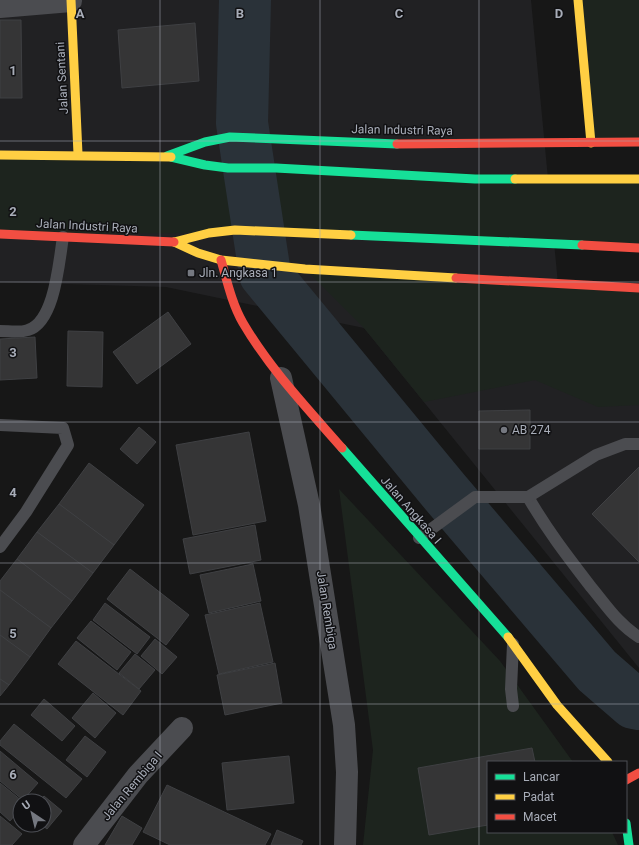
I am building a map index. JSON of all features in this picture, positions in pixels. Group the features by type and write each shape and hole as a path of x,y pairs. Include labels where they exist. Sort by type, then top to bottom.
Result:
{"main road":[{"path":"578,0 591,143"},
{"name":"Jalan Sentani","path":"71,1 78,154"},
{"name":"Jalan Industri Raya","path":"168,156 205,142 230,137 402,144 639,142"},
{"name":"Jalan Industri Raya","path":"0,155 78,154 168,156 205,165 228,168 276,168 475,179 639,179"},
{"name":"Jalan Industri Raya","path":"0,234 174,242 215,231 244,230 639,248"},
{"name":"Jalan Industri Raya","path":"174,242 198,253 221,260 305,269 639,288"},
{"name":"Jalan Angkasa I","path":"221,260 230,293 244,323 281,378 419,538 513,643 557,705 607,761"},
{"path":"627,779 639,772"},
{"path":"627,830 629,845"}],"street":[{"path":"0,7 71,1"},
{"name":"Jalan Rembiga","path":"281,378 309,505 344,725 347,772 345,845"},
{"name":"Jalan Rembiga I","path":"84,845 138,775 182,728"}],"lane":[{"path":"0,332 28,330 40,324 46,313 54,290 64,237"},
{"path":"0,425 63,428 68,444 26,512 0,547"},
{"path":"419,538 473,498 528,497 596,455 625,444 639,444"},
{"path":"528,497 563,552 620,623 639,638"},
{"path":"513,643 513,706"}],"shaded area":[{"path":"0,0 531,0 562,326 639,322 639,668 364,328 166,287 0,282"},
{"path":"578,0 639,0 639,142 591,143"},
{"path":"0,155 639,179 639,248 201,233 0,234"},
{"path":"305,269 639,288 639,405 598,407 535,380 424,402 364,328"},
{"path":"339,489 500,661 572,761 487,761 487,833 612,833 618,845 363,845 373,750"}],"building":[{"path":"0,20 21,20 22,98 0,98"},
{"path":"195,23 199,81 122,88 118,30"},
{"path":"168,312 191,344 137,384 113,352"},
{"path":"68,331 103,332 102,387 67,386"},
{"path":"35,337 37,378 0,380 0,339"},
{"name":"AB 274","path":"530,410 530,449 479,449 479,411"},
{"path":"139,427 156,442 137,464 120,449"},
{"path":"249,432 266,521 193,535 176,445"},
{"path":"89,463 144,505 114,545 59,504"},
{"path":"639,467 639,562 592,514"},
{"path":"59,504 114,545 93,573 37,532"},
{"path":"255,525 261,560 190,574 183,539"},
{"path":"37,532 93,573 72,601 17,559"},
{"path":"17,559 72,601 51,628 0,590 0,581"},
{"path":"253,564 261,601 209,613 200,575"},
{"path":"130,569 189,615 166,645 107,599"},
{"path":"0,590 51,628 30,657 0,635"},
{"path":"105,603 150,637 137,654 93,620"},
{"path":"260,603 273,662 219,674 205,615"},
{"path":"91,621 131,652 117,670 77,638"},
{"path":"0,635 30,657 9,685 0,679"},
{"path":"155,639 177,657 162,674 141,656"},
{"path":"76,641 141,691 123,715 58,664"},
{"path":"135,654 155,670 139,689 119,673"},
{"path":"275,663 282,703 225,715 217,675"},
{"path":"0,679 9,685 0,696"},
{"path":"93,693 116,713 95,738 72,718"},
{"path":"44,699 75,726 62,741 31,715"},
{"path":"14,724 82,779 66,798 0,745 0,741"},
{"path":"85,736 106,752 87,777 66,760"},
{"path":"532,748 535,761 487,761 487,825 429,835 418,768"},
{"path":"0,751 38,783 29,793 15,793 0,781"},
{"path":"289,756 294,803 227,810 222,763"},
{"path":"0,783 12,793 12,819 10,821 0,812"},
{"path":"167,785 271,834 265,845 170,845 143,832"},
{"path":"52,803 62,811 52,823"},
{"path":"0,816 12,826 12,833 22,834 12,845 0,845"},
{"path":"122,816 142,828 132,845 105,845"},
{"path":"277,830 303,841 301,845 271,845"}],"waterway":[{"path":"245,0 242,123 265,274 444,491 597,671 634,703 639,704"}],"traffic: fast":[{"path":"167,156 205,142 230,137 397,144"},
{"path":"171,157 205,165 228,168 276,168 475,179 515,179"},
{"path":"351,235 582,245"},
{"path":"342,448 508,637"},
{"path":"627,830 629,845"}],"traffic: slow":[{"path":"71,0 78,154"},
{"path":"578,0 591,143"},
{"path":"0,155 171,157"},
{"path":"515,179 639,179"},
{"path":"174,242 209,233 235,230 351,235"},
{"path":"174,242 198,253 221,260 305,269 456,278"},
{"path":"508,637 557,705 607,761"}],"traffic: jam":[{"path":"397,144 639,142"},
{"path":"0,234 174,242"},
{"path":"582,245 639,248"},
{"path":"221,260 230,292 243,323 277,372 342,448"},
{"path":"456,278 639,288"},
{"path":"627,779 639,773"}],"place":[{"name":"Jln. Angkasa 1","path":"191,273"},
{"name":"AB 274","path":"504,430"}]}
